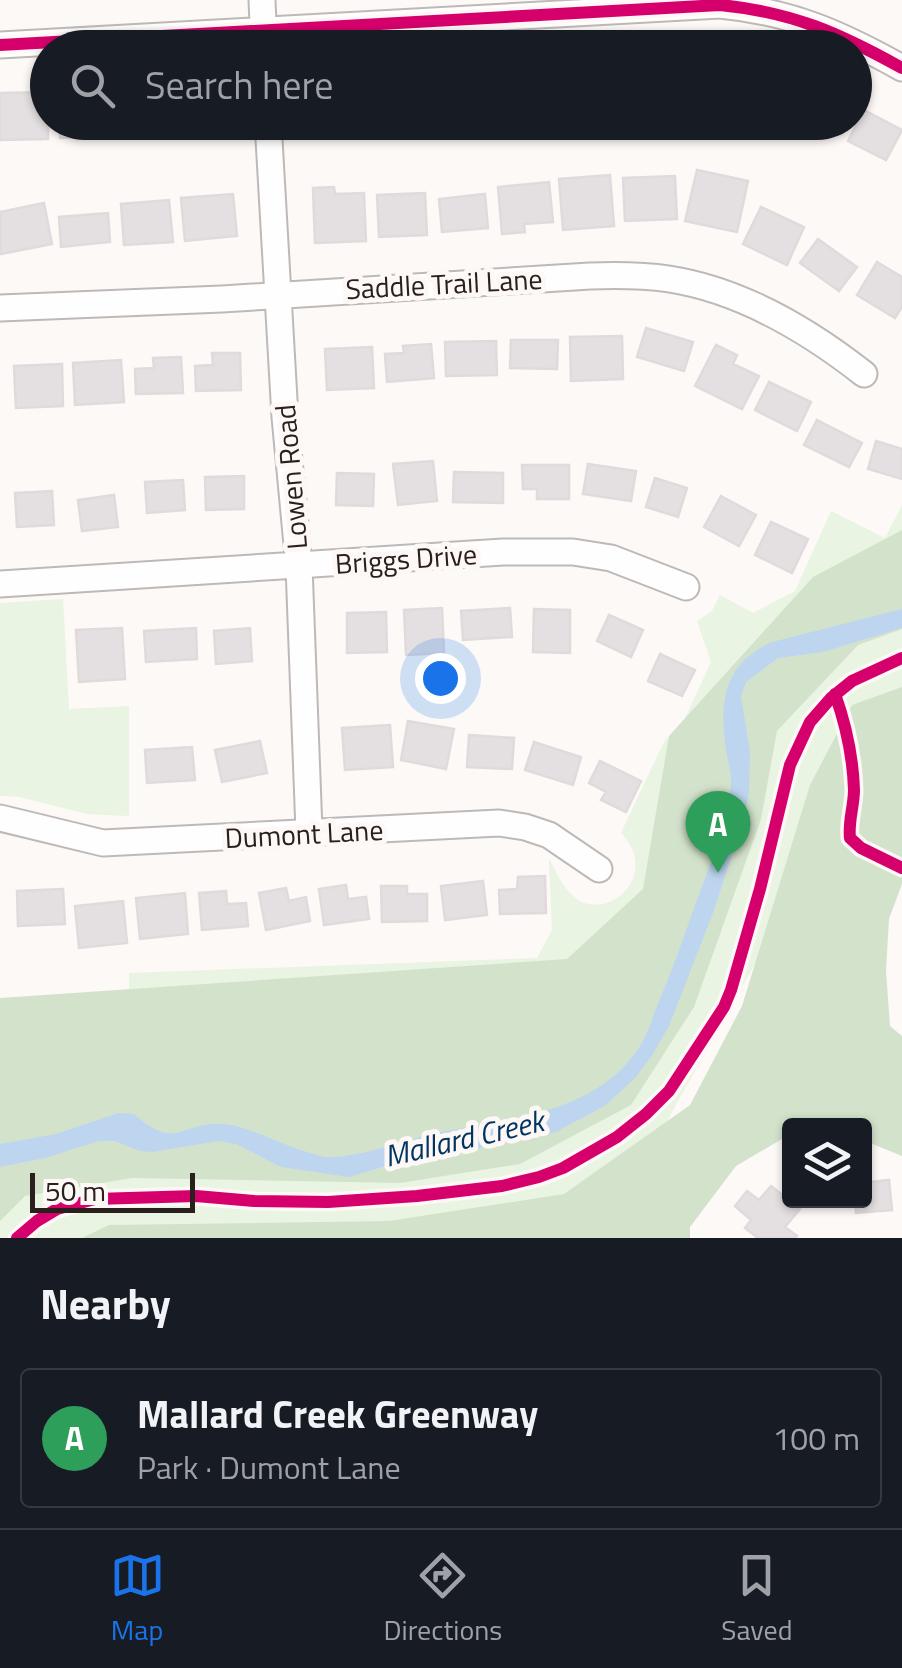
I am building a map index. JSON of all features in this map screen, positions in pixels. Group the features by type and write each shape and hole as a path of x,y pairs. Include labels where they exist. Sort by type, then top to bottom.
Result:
{"street":[{"path":"262,0 264,30"},
{"path":"375,30 720,5 807,21 825,30"},
{"path":"0,44 30,43"},
{"path":"872,53 902,68"},
{"name":"Lowen Road","path":"269,140 285,417 299,566 308,832"},
{"name":"Saddle Trail Lane","path":"0,308 632,275 702,286 767,312 820,341 864,374"},
{"name":"Briggs Drive","path":"0,584 503,552 573,552 611,558 686,587"},
{"name":"Dumont Lane","path":"0,818 104,843 499,823 549,835 598,869"}],"green space":[{"path":"902,505 902,806 789,903 653,1146 489,1238 0,1238 0,1001 129,994 129,973 537,958 552,930 549,859 570,893 583,902 597,905 611,901 632,881 636,866 621,833 664,742 685,718 711,662 697,621 712,611 720,595 753,613 795,591 831,511 885,538"},
{"path":"902,530 902,629 858,645 777,731 761,819 694,1007 631,1105 520,1164 400,1183 132,1178 25,1196 0,1221 0,998 567,959 643,889 669,736 813,577"},
{"path":"63,599 69,709 129,706 129,816 87,814 0,796 0,603"},
{"path":"902,687 902,884 889,919 886,971 890,1026 902,1036 902,1156 872,1144 872,1118 782,1118 782,1139 736,1166 690,1227 690,1238 82,1238 109,1225 389,1221 564,1194 690,1105 742,1006 810,785 852,705"}],"water":[{"name":"Mallard Creek","path":"902,609 902,628 823,652 778,658 746,682 741,696 750,752 749,793 713,913 669,1026 636,1077 606,1105 556,1132 416,1157 349,1177 281,1167 236,1144 219,1141 152,1152 115,1141 99,1141 0,1167 0,1144 56,1134 118,1113 134,1114 170,1133 210,1124 234,1125 311,1153 334,1157 528,1116 599,1087 619,1072 645,1037 717,846 730,795 723,716 734,673 743,661 772,642"}],"building":[{"path":"30,92 30,139 0,140 0,93"},
{"path":"872,114 902,130 886,160 848,141 872,140"},
{"path":"697,170 748,181 737,232 685,221"},
{"path":"610,175 614,226 563,230 559,179"},
{"path":"675,176 677,219 625,221 623,178"},
{"path":"549,182 553,222 524,224 525,232 502,234 498,187"},
{"path":"334,187 335,194 364,193 366,241 315,243 313,188"},
{"path":"425,193 427,235 379,237 377,195"},
{"path":"233,194 237,236 185,241 181,198"},
{"path":"485,194 488,228 442,232 439,199"},
{"path":"169,200 173,242 124,245 121,204"},
{"path":"44,203 52,244 1,254 0,212"},
{"path":"761,207 804,227 787,265 743,244"},
{"path":"108,213 110,242 61,247 59,217"},
{"path":"818,239 857,267 839,291 800,263"},
{"path":"877,262 902,277 902,307 895,318 857,295"},
{"path":"646,328 693,342 684,371 637,357"},
{"path":"622,336 623,379 571,381 570,337"},
{"path":"511,340 558,340 557,369 510,368"},
{"path":"496,341 497,375 446,376 445,342"},
{"path":"431,344 434,378 387,382 385,354 404,353 403,346"},
{"path":"716,345 737,355 733,364 759,376 742,409 695,386"},
{"path":"372,347 374,388 327,390 325,349"},
{"path":"212,353 240,353 241,390 196,391 195,366 213,365"},
{"path":"181,357 183,393 136,394 135,369 154,368 153,358"},
{"path":"121,360 124,402 75,405 73,363"},
{"path":"62,364 63,406 16,408 14,366"},
{"path":"769,382 811,402 797,431 755,410"},
{"path":"817,420 862,443 849,467 804,445"},
{"path":"876,441 902,449 902,479 868,469"},
{"path":"433,461 437,501 398,505 393,464"},
{"path":"588,464 636,471 631,501 583,494"},
{"path":"522,465 569,465 569,499 537,499 537,489 523,489"},
{"path":"454,472 503,473 503,503 453,502"},
{"path":"337,473 374,474 373,506 336,505"},
{"path":"244,476 244,509 206,510 205,477"},
{"path":"655,478 687,488 678,517 646,507"},
{"path":"183,480 185,510 147,513 145,482"},
{"path":"52,491 54,525 17,527 15,493"},
{"path":"114,495 118,527 82,531 78,500"},
{"path":"721,496 756,515 739,546 704,527"},
{"path":"771,522 808,539 792,573 755,555"},
{"path":"442,608 444,653 406,655 404,610"},
{"path":"510,608 512,637 463,640 461,611"},
{"path":"534,609 570,610 570,653 533,652"},
{"path":"386,612 387,652 347,653 347,613"},
{"path":"609,615 643,630 631,657 597,641"},
{"path":"122,628 125,679 79,682 76,630"},
{"path":"196,628 197,659 146,662 144,631"},
{"path":"250,628 252,661 216,664 214,631"},
{"path":"660,654 695,670 682,696 648,681"},
{"path":"408,721 454,729 446,769 401,760"},
{"path":"390,725 393,767 345,770 342,728"},
{"path":"469,735 514,738 512,769 467,767"},
{"path":"260,741 267,773 222,782 215,750"},
{"path":"534,742 581,757 573,785 525,770"},
{"path":"192,747 195,780 147,783 145,750"},
{"path":"600,761 641,781 626,812 601,800 606,792 589,783"},
{"path":"545,876 546,913 500,914 499,890 517,889 518,877"},
{"path":"483,881 487,915 445,920 441,886"},
{"path":"346,885 348,899 366,897 369,919 324,925 319,889"},
{"path":"381,886 407,886 407,894 427,894 427,921 382,922"},
{"path":"286,888 289,901 306,897 310,921 266,930 259,893"},
{"path":"63,889 65,924 18,926 17,891"},
{"path":"226,891 227,904 246,903 248,926 202,930 199,893"},
{"path":"185,893 188,934 140,939 136,898"},
{"path":"123,901 127,943 79,948 75,906"},
{"path":"889,1180 892,1210 856,1213 856,1208 872,1208 872,1182"},
{"path":"771,1186 782,1195 782,1208 800,1209 785,1227 795,1238 758,1238 745,1228 751,1220 735,1206 747,1191 759,1200"}],"cycle path":[{"path":"270,30 720,5 770,13 824,30"},
{"path":"0,45 30,43"},
{"path":"872,52 902,68"},
{"path":"17,1238 57,1209 95,1199 196,1196 328,1202 502,1186 563,1168 617,1137 669,1091 724,1007 760,889 790,765 810,722 852,681 902,658"},
{"path":"835,694 852,765 850,838 861,848 902,868"}],"place":[{"name":"Mallard Creek Greenway","path":"718,873"}]}
